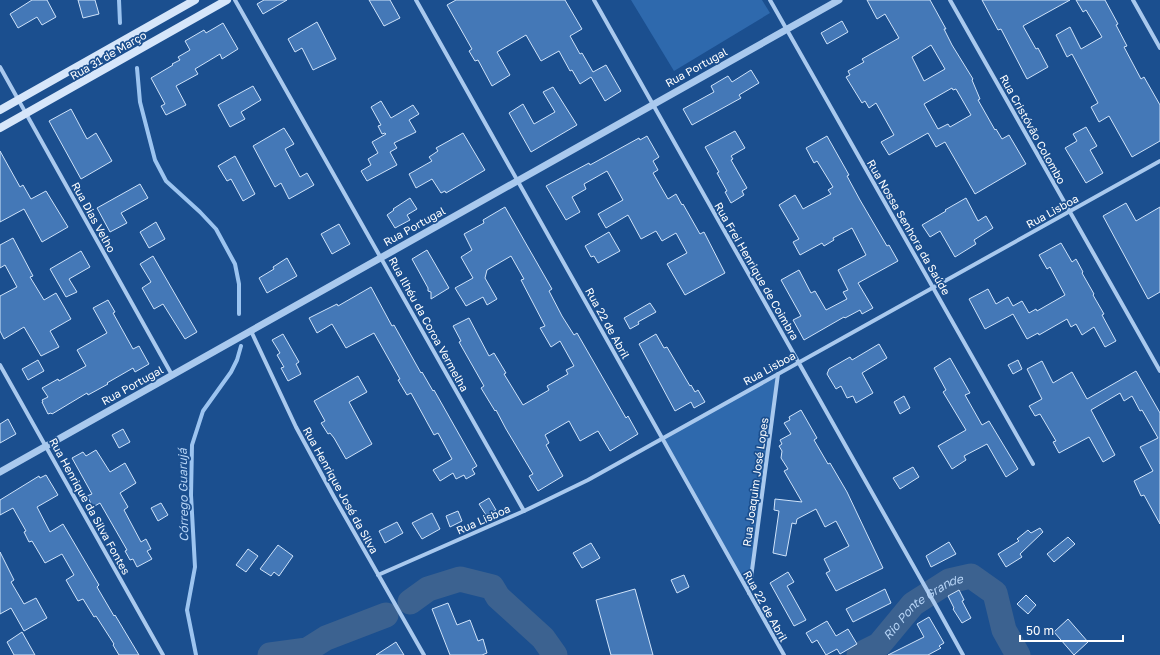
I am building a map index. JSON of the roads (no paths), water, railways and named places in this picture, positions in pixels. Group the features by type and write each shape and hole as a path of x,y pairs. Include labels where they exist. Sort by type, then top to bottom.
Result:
{"main road":[{"name":"Rua 31 de Março","path":"0,110 195,0"},
{"name":"Rua 31 de Março","path":"0,128 227,0"}],"street":[{"name":"Rua Ilhéu da Coroa Vermelha","path":"235,0 524,511"},
{"name":"Rua 22 de Abril","path":"416,0 784,655"},
{"name":"Rua Frei Henrique de Coimbra","path":"594,0 923,582 961,654"},
{"name":"Rua Nossa Senhora da Saúde","path":"770,0 1033,464"},
{"name":"Rua Portugal","path":"0,472 838,0"},
{"name":"Rua Cristóvão Colombo","path":"950,0 1160,371"},
{"path":"1133,0 1160,48"},
{"name":"Rua Dias Velho","path":"0,67 172,375"},
{"name":"Rua Lisboa","path":"378,575 524,511 588,480 1160,161"},
{"name":"Rua Henrique José da Silva","path":"251,331 296,427 424,655"},
{"name":"Rua Henrique da Silva Fontes","path":"0,365 163,655"},
{"name":"Rua Joaquim José Lopes","path":"749,593 778,374"}],"waterway":[{"name":"Córrego Guarujá","path":"119,0 120,23"},
{"name":"Córrego Guarujá","path":"137,68 140,102 155,160 166,181 216,229 235,264 239,284 239,314"},
{"name":"Córrego Guarujá","path":"196,655 187,610 195,567 191,495 192,445 203,411 231,372 237,360 241,346"},
{"name":"Rio Ponte Grande","path":"859,655 879,645 913,604 949,581 971,576 995,593 1004,630 1018,655"},
{"name":"Rio Ponte Grande","path":"410,602 428,589 460,579 492,587 498,597 543,638 555,655"},
{"name":"Rio Ponte Grande","path":"270,655 307,650 326,638 386,615"}]}
